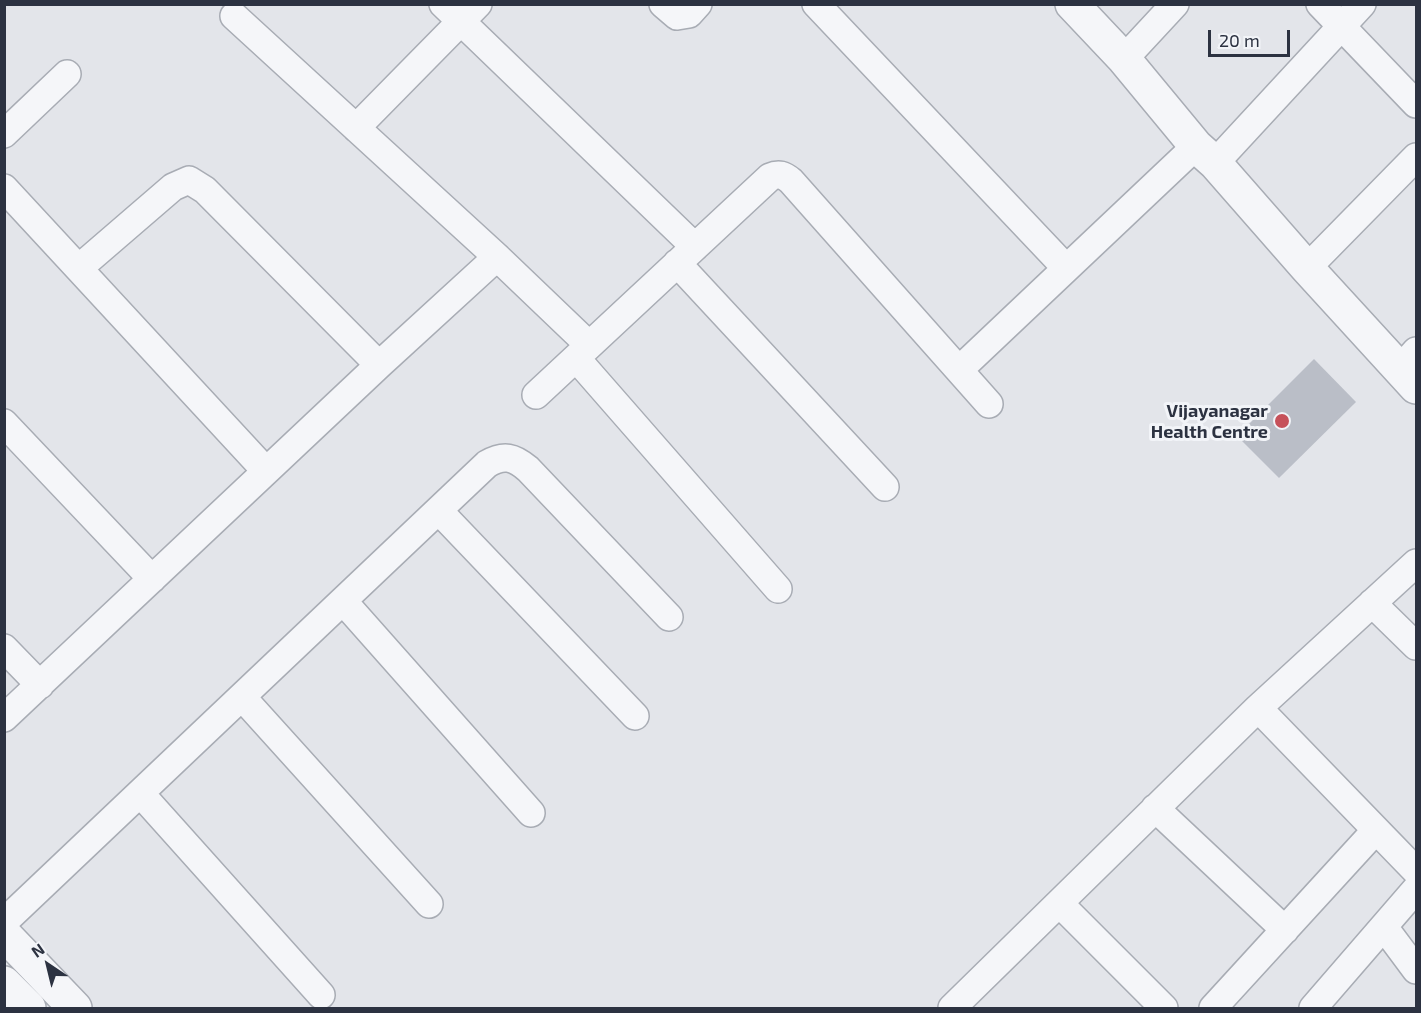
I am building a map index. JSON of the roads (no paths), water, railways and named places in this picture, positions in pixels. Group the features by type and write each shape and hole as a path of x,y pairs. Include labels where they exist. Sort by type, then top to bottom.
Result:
{"street":[{"path":"663,4 677,16 689,14 698,4"},
{"path":"816,4 1066,268"},
{"path":"1072,4 1124,59 1307,268 1411,369"},
{"path":"1124,59 1175,4"},
{"path":"1320,4 1416,104"},
{"path":"960,370 1066,268 1205,154 1342,27 1362,4"},
{"path":"356,128 461,10 686,255 885,487"},
{"path":"234,16 497,257 583,352 778,589"},
{"path":"4,134 67,74"},
{"path":"1307,268 1416,157"},
{"path":"536,395 770,177 776,174 784,175 791,181 989,404"},
{"path":"79,268 173,187 189,180 205,190 379,364"},
{"path":"4,188 266,471"},
{"path":"4,718 379,364 497,257"},
{"path":"4,423 152,579"},
{"path":"4,922 488,464 498,458 507,456 518,460 669,617"},
{"path":"439,511 635,716"},
{"path":"952,1008 1258,708 1416,563"},
{"path":"343,601 531,813"},
{"path":"1372,603 1416,646"},
{"path":"4,648 40,685"},
{"path":"242,697 429,904"},
{"path":"1258,708 1416,871"},
{"path":"140,793 321,995"},
{"path":"1155,808 1285,930"},
{"path":"1213,1008 1376,830"},
{"path":"1313,1008 1416,889"},
{"path":"1059,903 1164,1008"},
{"path":"1384,927 1416,970"},
{"path":"4,934 75,1008"},
{"path":"4,983 29,1008"}],"place":[{"name":"Vijayanagar Health Centre","path":"1282,421"}]}
